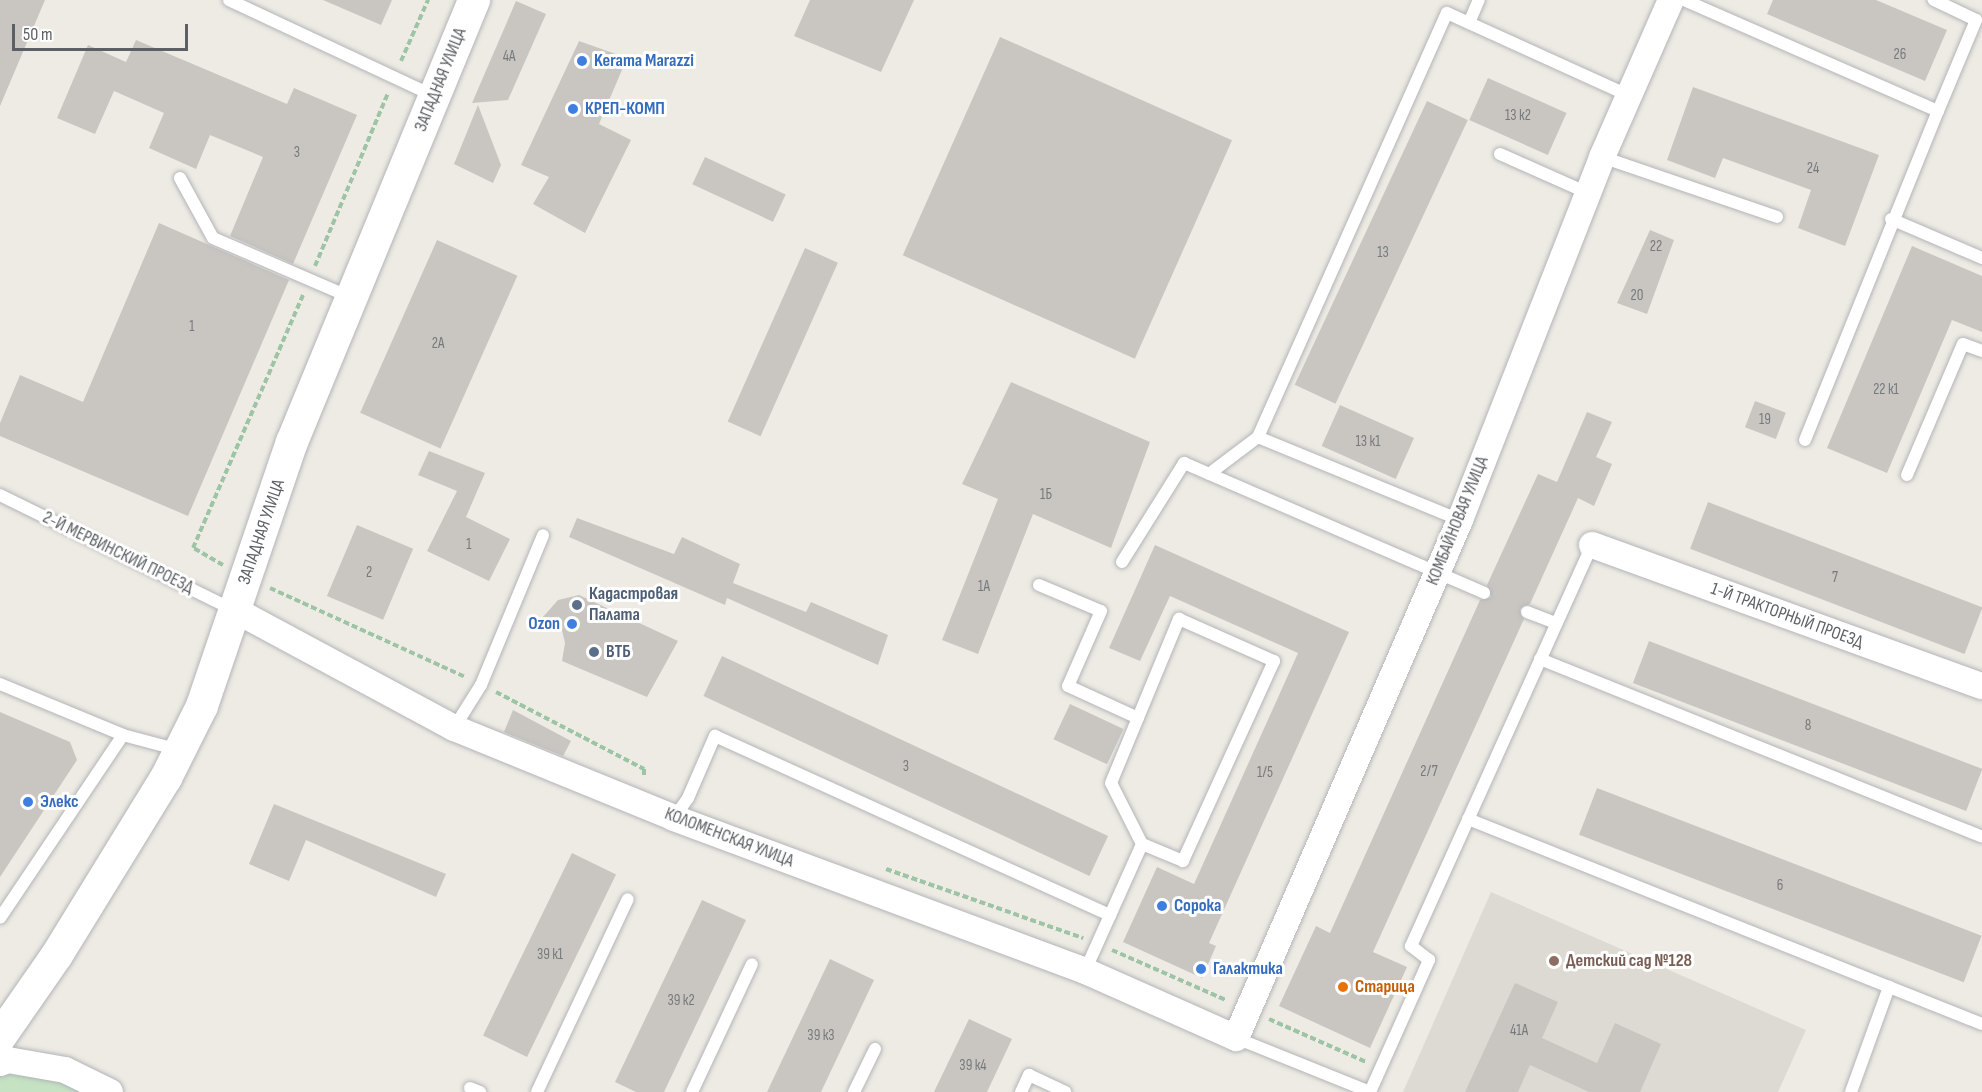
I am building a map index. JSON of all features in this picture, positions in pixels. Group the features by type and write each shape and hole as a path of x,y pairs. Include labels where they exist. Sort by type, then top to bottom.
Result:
{"street":[{"name":"ЗАПАДНАЯ УЛИЦА","path":"0,1037 57,955 182,751 235,610 292,442 474,0"},
{"name":"КОМБАЙНОВАЯ УЛИЦА","path":"1236,1038 1460,520 1602,157 1671,0"},
{"name":"1-Й ТРАКТОРНЫЙ ПРОЕЗД","path":"1592,545 1982,686"},
{"name":"КОЛОМЕНСКАЯ УЛИЦА","path":"235,610 454,728 674,818 1085,971 1236,1038"},
{"path":"0,1063 8,1060 65,1070 110,1092"}],"lane":[{"path":"229,0 434,96"},
{"path":"1469,23 1479,0"},
{"path":"1684,0 1938,111"},
{"path":"1934,0 1976,20"},
{"path":"1805,440 1891,219 1982,8"},
{"path":"1209,474 1258,437 1447,13 1628,95"},
{"path":"1500,154 1588,193"},
{"path":"1602,157 1777,216"},
{"path":"180,178 213,238 351,298"},
{"path":"1891,219 1982,258"},
{"path":"1907,475 1963,344 1982,351"},
{"path":"1258,437 1460,520"},
{"path":"1122,562 1184,463 1484,593"},
{"name":"2-Й МЕРВИНСКИЙ ПРОЕЗД","path":"0,495 235,610"},
{"path":"454,728 481,684 543,535"},
{"path":"1236,1038 1370,1092 1429,960 1411,946 1592,545"},
{"path":"1039,585 1101,611 1068,687 1138,718"},
{"path":"1527,612 1556,623"},
{"path":"1179,619 1274,661 1183,861 1142,844 1111,783 1138,718 1179,619"},
{"path":"1540,659 1982,837"},
{"path":"0,684 123,735 182,751"},
{"path":"0,918 123,735"},
{"path":"674,818 688,798 715,736 1110,915"},
{"path":"1468,819 1982,1024"},
{"path":"1085,971 1142,844"},
{"path":"537,1092 628,899"},
{"path":"692,1092 752,964"},
{"path":"1851,1092 1889,987"},
{"path":"854,1092 875,1048"},
{"path":"1021,1092 1029,1075 1065,1092"}],"path":[{"path":"428,0 193,549 246,577 481,684 644,769 640,776 650,780"},
{"path":"876,865 1097,944 1381,1068"}],"shaded area":[{"name":"Детский сад №128","path":"1491,892 1806,1030 1778,1092 1403,1092"}],"green space":[{"path":"0,1071 63,1081 87,1092 0,1092"}],"building":[{"path":"0,0 45,0 0,106"},
{"path":"323,0 392,0 381,25"},
{"path":"810,0 914,0 881,72 794,36"},
{"path":"1773,0 1876,0 1947,30 1925,81 1767,14"},
{"path":"516,1 546,14 508,100 472,103"},
{"path":"1000,37 1232,140 1135,359 903,255"},
{"path":"136,40 287,104 294,88 357,115 293,264 230,236 263,157 210,135 196,169 149,148 164,113 114,91 95,134 57,118 88,45 126,62"},
{"path":"579,41 627,58 599,124 631,140 585,233 533,204 549,177 521,165"},
{"path":"1488,78 1567,113 1548,155 1469,120"},
{"path":"1693,87 1879,155 1845,246 1798,228 1811,190 1723,158 1715,178 1667,160"},
{"path":"1427,101 1468,120 1336,404 1295,385"},
{"path":"478,105 501,165 493,183 454,164"},
{"path":"705,157 786,195 773,222 692,184"},
{"path":"159,223 289,280 188,516 0,436 0,423 20,375 83,402"},
{"path":"1650,230 1674,240 1647,314 1617,303"},
{"path":"437,240 517,276 441,448 360,413"},
{"path":"1912,246 1982,276 1982,332 1952,320 1887,473 1827,448"},
{"path":"805,248 838,263 761,436 728,422"},
{"path":"1011,382 1150,442 1111,548 1033,514 978,654 942,640 998,499 962,484"},
{"path":"1755,401 1786,413 1776,439 1745,427"},
{"path":"1340,405 1414,438 1396,479 1322,446"},
{"path":"1587,412 1612,422 1596,457 1612,464 1594,506 1578,498 1530,604 1520,609 1524,619 1373,952 1407,967 1370,1048 1279,1006 1316,926 1330,933 1480,600 1491,597 1487,585 1538,474 1557,482"},
{"path":"429,451 485,473 466,517 510,539 489,581 427,551 457,491 418,475"},
{"path":"1708,502 1982,607 1965,654 1690,549"},
{"path":"577,518 674,554 682,537 740,564 733,583 806,612 811,602 888,635 878,665 727,598 725,605 569,537"},
{"path":"357,525 413,549 383,620 327,596"},
{"path":"1155,545 1349,632 1209,943 1216,946 1202,978 1123,942 1157,867 1194,884 1298,653 1170,596 1140,661 1109,648"},
{"path":"579,595 678,641 647,697 562,661 565,643 561,626 542,618 558,600"},
{"path":"1649,641 1982,769 1966,811 1633,683"},
{"path":"722,656 1108,836 1089,876 703,696"},
{"path":"1070,704 1123,729 1107,764 1054,739"},
{"path":"513,710 571,741 563,756 504,732"},
{"path":"0,712 70,742 77,760 0,877"},
{"path":"1597,788 1982,936 1964,982 1579,835"},
{"path":"274,804 446,874 436,897 306,840 289,881 249,864"},
{"path":"572,853 616,874 527,1057 483,1035"},
{"path":"702,900 746,920 664,1092 636,1092 615,1082"},
{"path":"830,959 874,980 821,1092 767,1092"},
{"path":"1515,983 1558,1002 1542,1038 1597,1063 1615,1023 1661,1044 1640,1092 1589,1092 1530,1065 1518,1092 1465,1092"},
{"path":"969,1019 1012,1039 987,1092 934,1092"}],"place":[{"name":"Kerama Marazzi","path":"582,61"},
{"name":"КРЕП-КОМП","path":"573,109"},
{"name":"Кадастровая Палата","path":"577,605"},
{"name":"Ozon","path":"572,624"},
{"name":"ВТБ","path":"594,652"},
{"name":"Элекс","path":"28,802"},
{"name":"Сорока","path":"1162,906"},
{"name":"Детский сад №128","path":"1554,961"},
{"name":"Галактика","path":"1201,969"},
{"name":"Старица","path":"1343,987"}]}
